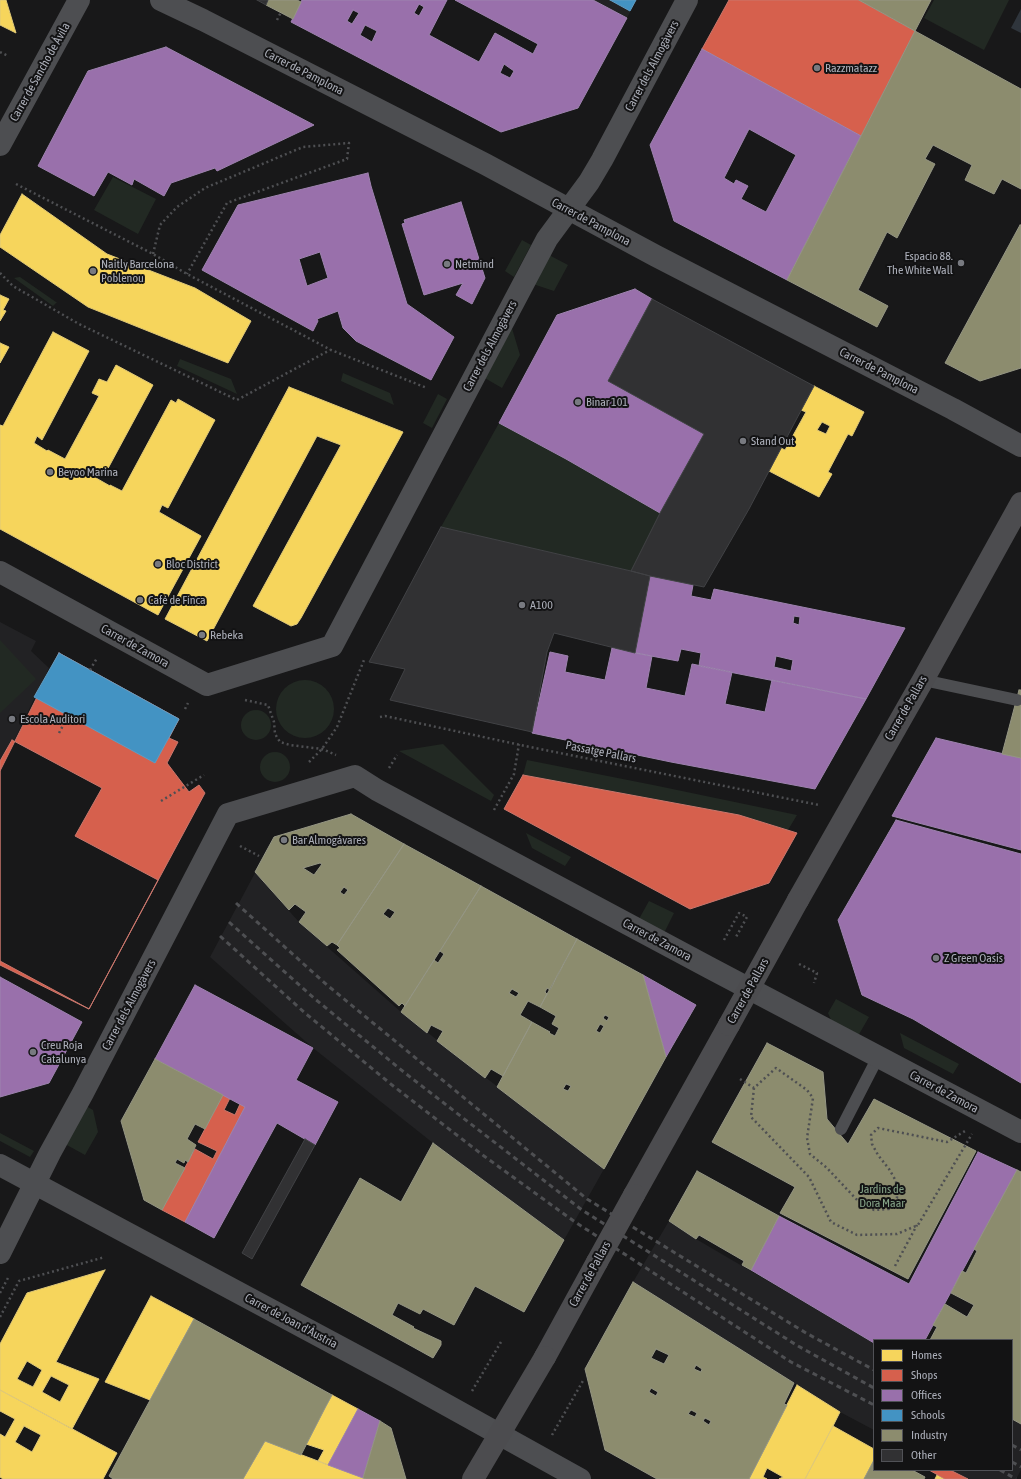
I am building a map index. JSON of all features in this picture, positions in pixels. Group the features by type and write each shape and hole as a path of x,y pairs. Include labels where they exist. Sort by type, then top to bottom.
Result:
{"main road":[{"name":"Carrer de Pallars","path":"473,1479 545,1357 798,900 923,680 1021,502"}],"street":[{"name":"Carrer de Sancho de Ávila","path":"0,145 79,0"},
{"name":"Carrer de Pamplona","path":"161,0 485,164 656,256 946,405 1021,446"},
{"name":"Carrer dels Almogàvers","path":"276,663 332,646 547,239 589,182 602,160 687,0"},
{"name":"Carrer de Zamora","path":"0,572 207,685 276,663"},
{"name":"Carrer de Zamora","path":"291,795 355,776 404,805 1021,1132"},
{"name":"Carrer dels Almogàvers","path":"0,1253 34,1184 228,814 291,795"},
{"name":"Carrer de Joan d'Àustria","path":"0,1165 398,1378 451,1408 545,1448 580,1479"}],"lane":[{"path":"923,680 1017,700"},
{"path":"841,1129 878,1057"}],"path":[{"path":"277,20 281,12"},
{"path":"0,52 8,56"},
{"path":"154,254 160,225 177,207 205,188 303,146 349,143 348,160 227,203 187,274"},
{"path":"16,184 154,254 187,274 331,350 427,388"},
{"path":"0,273 13,286 79,324 237,400 331,350"},
{"path":"90,670 97,658"},
{"path":"307,765 322,749 337,727 364,660"},
{"path":"238,699 268,705 274,722 275,734 280,742 290,745 322,749 340,757"},
{"path":"59,733 68,716"},
{"name":"Passatge Pallars","path":"380,717 385,716 819,805"},
{"path":"494,810 514,774 519,744"},
{"path":"162,802 204,775"},
{"path":"724,940 739,913 747,917 736,937"},
{"path":"799,964 817,973 814,983"},
{"path":"754,1088 751,1117 809,1177 831,1222 857,1235 897,1234 918,1225"},
{"path":"895,1266 972,1134"},
{"path":"0,1317 19,1281 105,1257"},
{"path":"0,1293 10,1276"},
{"path":"480,1377 501,1342"},
{"path":"545,1448 584,1379"}],"shaded area":[{"path":"593,0 636,0 627,18"},
{"path":"934,0 1009,0 984,50 924,18"},
{"path":"1021,9 1021,33 1011,28"},
{"path":"113,177 156,199 138,234 94,210"},
{"path":"522,240 531,245 514,277 505,271"},
{"path":"549,255 568,265 554,291 533,284"},
{"path":"20,277 57,302 53,306 14,278"},
{"path":"511,325 520,355 502,388 483,377"},
{"path":"180,359 231,379 237,394 177,366"},
{"path":"343,373 390,393 394,405 341,381"},
{"path":"438,394 447,399 432,428 423,423"},
{"path":"499,423 566,459 660,513 631,571 441,527"},
{"name":"Escola Auditori","path":"0,622 36,641 31,651 49,668 0,770"},
{"path":"0,640 36,679 0,713"},
{"path":"299,680 311,680 326,688 334,703 334,715 326,730 311,738 299,738 284,730 276,715 276,703 284,688"},
{"path":"256,710 267,714 271,725 267,736 256,740 245,736 241,725 245,714"},
{"path":"443,744 494,795 491,801 399,751"},
{"path":"275,752 286,756 290,767 286,778 275,782 264,778 260,767 264,756"},
{"path":"527,760 797,815 788,830 739,815 523,775"},
{"path":"526,833 571,857 565,866 532,848"},
{"path":"255,873 299,922 401,1012 604,1169 564,1240 433,1143 313,1048 210,957"},
{"path":"649,901 674,913 664,933 639,919"},
{"path":"836,999 869,1017 858,1036 832,1022 828,1013"},
{"path":"900,1033 959,1064 953,1074 904,1048"},
{"path":"86,1106 93,1110 98,1132 85,1155 65,1144"},
{"path":"0,1133 34,1151 30,1157 0,1141"},
{"path":"669,1221 696,1239 873,1342 873,1429 840,1412 633,1282"},
{"path":"1013,1420 1021,1424 1021,1470 1016,1479 968,1479 952,1471 1013,1471"}],"building: Homes":[{"path":"0,0 6,0 16,33 0,25"},
{"name":"Naitly Barcelona Poblenou","path":"22,194 107,254 195,288 251,321 228,363 88,307 0,247 0,235"},
{"path":"0,295 9,299 3,310 6,311 0,321"},
{"name":"Beyoo Marina","path":"53,332 89,351 42,440 37,436 34,443 47,451 48,450 65,459 99,396 92,393 99,379 107,382 116,365 153,385 105,474 100,471 96,478 110,486 122,491 171,400 176,403 178,399 215,420 168,508 162,505 159,512 201,536 158,615 0,529 0,425 3,426"},
{"path":"0,343 9,347 0,363"},
{"path":"814,386 864,412 852,436 848,434 828,472 832,474 819,497 769,471 781,448 785,450 806,412 801,410","holes":["822,422 830,426 826,434 817,430"]},
{"path":"289,387 403,432 301,618 297,624 291,626 253,606 341,445 317,436 207,641 165,619"},
{"path":"105,1270 56,1362 99,1379 72,1429 0,1390 0,1344 27,1293","holes":["27,1361 42,1370 33,1387 17,1379","51,1376 69,1385 60,1402 42,1392"]},
{"path":"151,1296 194,1319 150,1400 105,1382"},
{"path":"797,1385 840,1412 833,1426 805,1479 779,1479 783,1477 767,1468 763,1477 767,1479 749,1479"},
{"path":"0,1390 117,1453 103,1479 3,1479 0,1477 0,1434 5,1437 15,1419 0,1411","holes":["24,1426 41,1435 32,1452 15,1442"]},
{"path":"332,1395 358,1409 328,1465 318,1461 324,1450 306,1444"},
{"path":"833,1426 873,1448 873,1462 864,1479 805,1479"},
{"path":"265,1441 347,1472 366,1479 243,1479"},
{"path":"937,1475 945,1479 935,1479"}],"building: Shops":[{"name":"Razzmatazz","path":"729,0 859,0 915,31 861,136 702,49"},
{"path":"59,653 179,719 169,738 178,742 167,763 189,792 199,785 205,793 89,1009 0,965 0,771"},
{"path":"12,740 102,788 75,836 158,880 89,1009 0,961 0,761"},
{"path":"523,775 739,815 797,833 769,883 690,909 504,809"},
{"path":"223,1095 230,1098 224,1110 235,1115 240,1104 245,1107 185,1222 162,1210 195,1149 213,1159 217,1151 198,1142"},
{"path":"931,1471 952,1471 968,1479 945,1479"}],"building: Offices":[{"path":"302,0 447,0 429,35 479,62 495,33 533,54 538,44 455,0 593,0 627,18 578,108 501,132 291,22","holes":["419,4 424,7 419,16 414,13","353,10 359,13 352,24 347,21","365,25 377,31 372,42 360,35","504,64 514,71 510,78 500,73"]},
{"path":"166,47 314,125 217,171 215,168 171,183 164,196 134,179 132,185 108,172 94,196 38,166 88,71"},
{"path":"702,49 861,136 787,280 674,221 650,145","holes":["749,129 796,155 766,212 741,199 748,186 736,180 734,184 724,178"]},
{"path":"368,173 407,304 454,337 431,380 356,341 343,328 338,311 317,319 318,321 313,331 202,270 238,205","holes":["320,252 328,278 307,286 299,259"]},
{"name":"Netmind","path":"461,202 485,278 472,304 456,295 463,283 424,295 402,224 405,223 404,220"},
{"name":"Binar 101","path":"635,289 652,299 608,381 704,434 660,513 566,459 499,423 557,315"},
{"path":"650,576 693,585 691,596 711,600 714,589 905,628 866,699 699,666 701,653 681,649 678,661 635,653","holes":["794,616 800,617 799,625 793,623","776,656 793,660 791,671 774,667"]},
{"path":"612,648 652,656 646,688 685,696 692,664 732,672 725,704 765,712 772,680 866,699 815,789 671,762 532,733 550,652 568,656 565,672 605,680"},
{"path":"936,738 1021,758 1021,850 892,816"},
{"name":"Z Green Oasis","path":"896,820 1021,854 1021,1083 913,1019 862,995 838,920"},
{"path":"643,975 696,1005 666,1057"},
{"name":"Creu Roja Catalunya","path":"0,977 82,1022 49,1083 0,1097"},
{"path":"195,985 313,1048 296,1080 338,1102 315,1145 277,1123 214,1238 185,1222 245,1107 155,1059"},
{"path":"978,1152 1017,1170 926,1339 873,1339 873,1342 751,1270 779,1216 909,1284"},
{"path":"358,1409 380,1421 363,1478 328,1465"}],"building: Schools":[{"path":"610,0 636,0 630,11"},
{"path":"59,653 179,719 155,763 34,697"}],"building: Industry":[{"path":"268,0 297,0 301,2 293,19 266,5"},
{"path":"859,0 931,0 915,31"},
{"path":"915,31 1021,89 1021,189 1002,179 994,194 965,180 972,165 933,145 925,159 935,164 897,238 887,232 858,290 888,306 877,327 787,280"},
{"path":"1020,225 1021,368 980,381 945,363"},
{"path":"1019,690 1021,690 1021,758 1002,754"},
{"path":"351,814 404,844 337,945 332,942 327,946 299,922 306,912 295,904 289,910 255,872 274,837","holes":["320,863 322,864 314,875 303,868","344,887 348,890 344,895 340,892"]},
{"path":"404,844 481,886 405,1006 402,1003 399,1006 337,950 340,948 337,945","holes":["388,908 395,912 390,919 383,914"]},
{"path":"481,886 577,939 550,990 547,988 545,992 547,994 540,1007 528,1001 520,1015 532,1022 503,1076 491,1069 485,1078 437,1041 443,1031 431,1025 427,1033 401,1012 434,960 438,963 444,954 440,951","holes":["512,989 519,993 516,997 509,993"]},
{"path":"577,939 643,975 666,1057 604,1169 497,1087 532,1022 555,1036 559,1028 552,1024 556,1016 540,1007","holes":["605,1015 609,1017 607,1021 603,1018","600,1024 604,1026 600,1033 596,1031","566,1084 571,1086 568,1091 563,1089"]},
{"name":"Jardins de Dora Maar","path":"767,1043 823,1072 827,1119 848,1144 874,1099 976,1151 908,1279 780,1213 795,1187 712,1142"},
{"path":"155,1059 223,1095 205,1129 195,1124 187,1139 196,1145 188,1162 185,1160 184,1163 177,1159 175,1163 185,1168 162,1210 144,1200 121,1121"},
{"path":"433,1143 564,1240 524,1312 475,1286 454,1325 423,1309 420,1314 398,1303 392,1315 414,1327 413,1328 441,1341 441,1345 433,1358 301,1285 360,1178 401,1202"},
{"path":"1017,1170 1021,1172 1021,1424 1013,1420 1013,1339 931,1339 937,1327 933,1325 945,1304 967,1317 974,1305 951,1293 962,1271 966,1273 977,1251 974,1249"},
{"path":"697,1171 779,1216 751,1270 742,1265 744,1261 699,1235 696,1239 669,1221"},
{"path":"633,1282 794,1383 784,1404 787,1405 749,1479 657,1479 605,1450 585,1369","holes":["656,1349 669,1355 664,1364 651,1358","696,1365 702,1369 701,1372 694,1369","651,1388 658,1392 656,1396 649,1392","691,1410 697,1413 695,1417 688,1414","705,1418 711,1421 709,1425 703,1421"]},
{"path":"194,1319 332,1395 301,1455 265,1441 243,1479 113,1479 109,1476"},
{"path":"380,1421 391,1428 406,1479 363,1478"},
{"path":"873,1462 873,1471 914,1471 925,1477 924,1479 864,1479"}],"building: Other":[{"path":"257,0 268,0 266,5"},
{"name":"Stand Out","path":"652,299 814,386 749,509 704,587 631,571 660,513 704,434 608,381"},
{"name":"A100","path":"441,527 650,576 635,653 554,633 547,652 532,732 390,700 405,669 369,662"},
{"path":"305,1139 315,1145 252,1259 242,1253"}],"railway":[{"path":"236,903 327,985 587,1199 806,1333 873,1369"},
{"path":"229,922 315,999 405,1073 582,1210 798,1346 873,1387"},
{"path":"220,936 305,1013 392,1085 484,1156 575,1222 791,1362 873,1404"},
{"path":"1013,1446 1021,1450"},
{"path":"1013,1463 1021,1467"},
{"path":"1002,1471 1016,1479"}],"place":[{"name":"Razzmatazz","path":"817,68"},
{"name":"Espacio 88. The White Wall","path":"961,263"},
{"name":"Netmind","path":"447,264"},
{"name":"Naitly Barcelona Poblenou","path":"93,271"},
{"name":"Binar 101","path":"578,402"},
{"name":"Stand Out","path":"743,441"},
{"name":"Beyoo Marina","path":"50,472"},
{"name":"Bloc District","path":"158,564"},
{"name":"Café de Finca","path":"140,600"},
{"name":"A100","path":"522,605"},
{"name":"Rebeka","path":"202,635"},
{"name":"Escola Auditori","path":"12,719"},
{"name":"Bar Almogávares","path":"284,840"},
{"name":"Z Green Oasis","path":"936,958"},
{"name":"Creu Roja Catalunya","path":"33,1052"}]}
